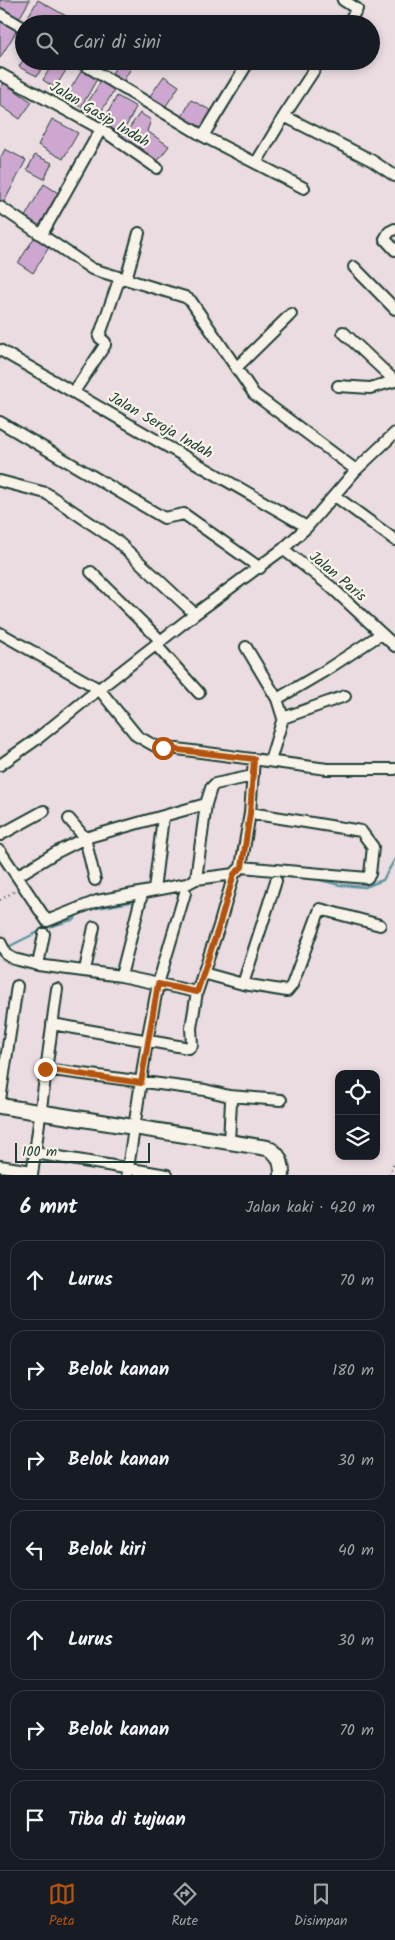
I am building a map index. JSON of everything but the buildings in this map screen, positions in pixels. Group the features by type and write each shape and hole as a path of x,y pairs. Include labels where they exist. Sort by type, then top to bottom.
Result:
{"street":[{"path":"343,0 357,9"},
{"path":"353,15 364,0"},
{"path":"0,14 15,23"},
{"path":"93,70 203,136 304,188"},
{"path":"203,136 244,70"},
{"path":"256,162 314,70"},
{"name":"Jalan Gasip Indah","path":"0,74 101,129 158,168"},
{"path":"284,116 372,160 395,176"},
{"path":"42,234 101,129"},
{"path":"1,209 42,234 92,269 191,300 257,396 356,470"},
{"path":"395,229 389,232 385,239 395,250"},
{"path":"74,392 105,345 105,342 99,337 139,233"},
{"path":"354,267 395,309"},
{"path":"236,368 291,314"},
{"path":"338,386 370,388 395,382 343,332"},
{"name":"Jalan Seroja Indah","path":"0,350 307,527"},
{"path":"0,422 164,518 183,514 260,568"},
{"path":"0,765 37,739 195,614 260,568 283,549 307,527 356,470 394,435"},
{"path":"0,481 46,493 117,541 195,614"},
{"path":"335,496 395,540"},
{"name":"Jalan Paris","path":"283,549 330,586 395,646"},
{"path":"91,572 158,643 199,694"},
{"path":"0,633 98,689 132,731 144,741 163,748 333,769 395,768"},
{"path":"277,699 381,634"},
{"path":"246,647 277,699 283,718 270,761"},
{"path":"283,718 344,696"},
{"path":"52,1024 189,1048 193,1042 191,1028 197,992 238,870 250,813 254,759"},
{"path":"196,879 206,804 211,788 215,784 253,776"},
{"path":"17,876 55,853 85,838 206,804"},
{"path":"0,835 44,811"},
{"path":"0,851 47,921 97,901 142,894 238,870 367,878 370,874 373,847 361,831 250,813"},
{"path":"154,890 163,817"},
{"path":"69,818 85,838 95,880"},
{"path":"243,984 276,881"},
{"path":"127,1171 158,984 185,893"},
{"path":"121,976 142,894"},
{"path":"203,973 243,984 287,991 320,909 380,925"},
{"path":"85,970 94,928"},
{"path":"38,965 44,934"},
{"path":"0,942 10,958 38,965 121,976 197,992"},
{"path":"0,1100 17,986"},
{"path":"0,1166 32,1173 57,989"},
{"path":"45,1069 206,1090 229,1096 281,1100"},
{"path":"229,1096 231,1101 229,1142"},
{"path":"0,1106 267,1148 275,1151 280,1159 282,1175"},
{"path":"36,1153 127,1171 168,1175"}],"path":[{"path":"0,900 24,886"},
{"path":"389,1175 395,1162"}],"waterway":[{"path":"290,876 340,885 365,887 383,880 395,859"},
{"path":"86,910 136,901"},
{"path":"6,948 48,927 75,919 76,913"}],"route":[{"path":"45,1069 141,1083 158,984 197,992 234,874 242,867 250,813 254,759 163,748"}]}
